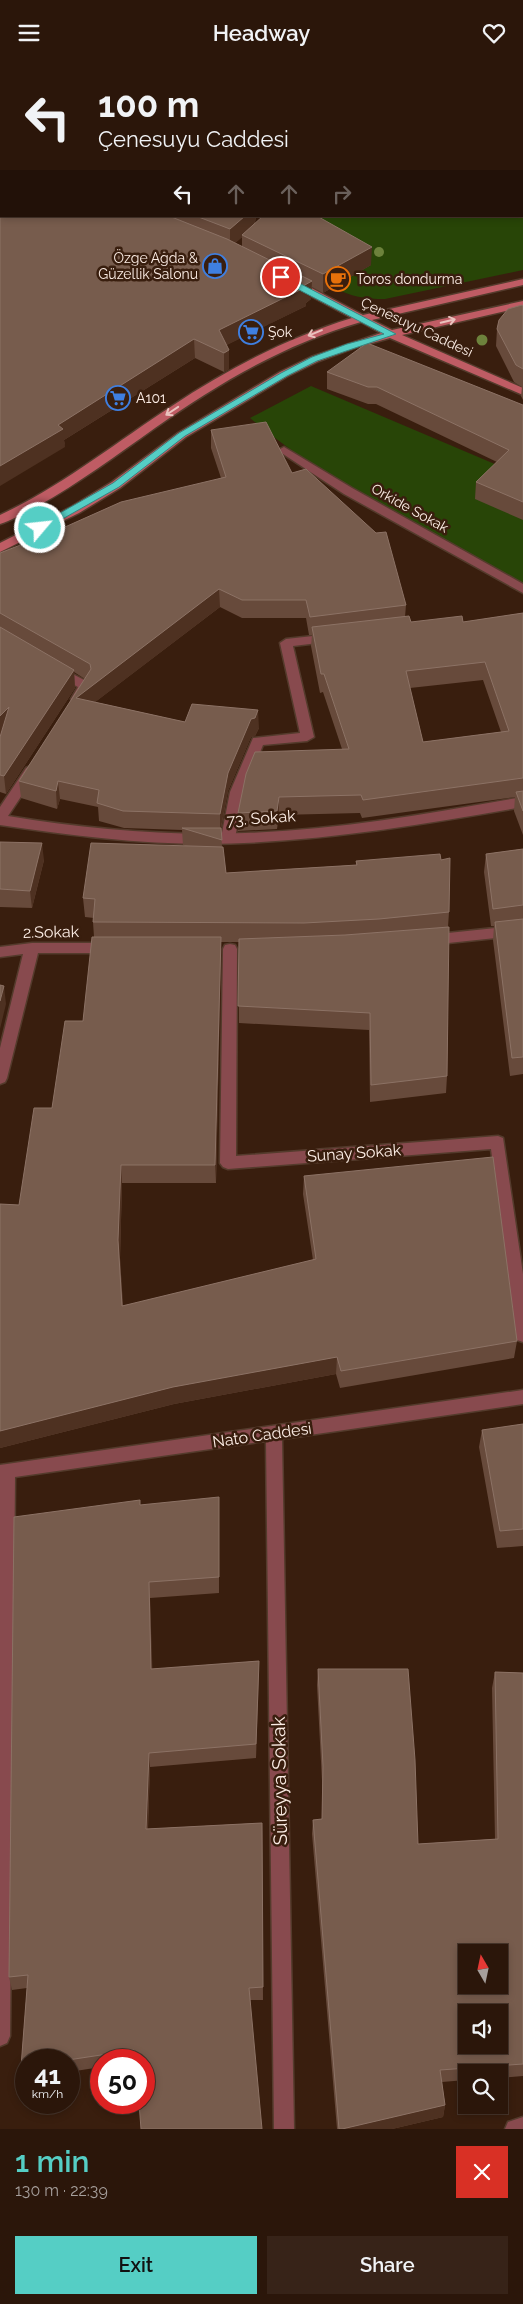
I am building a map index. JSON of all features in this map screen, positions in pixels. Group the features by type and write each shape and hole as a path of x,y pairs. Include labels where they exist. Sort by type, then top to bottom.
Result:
{"main road":[{"name":"Çenesuyu Caddesi","path":"281,277 391,334 523,393"},
{"path":"0,520 83,475 176,408 258,359 325,329 523,282"},
{"path":"0,548 23,538 116,485 182,435 284,374 314,359 391,334 523,304"}],"street":[{"name":"Orkide Sokak","path":"284,450 348,491 523,589"},
{"path":"228,838 237,792 258,741 307,737 286,643 345,636"},
{"path":"42,661 85,686 69,711"},
{"path":"0,819 37,760"},
{"name":"73. Sokak","path":"0,819 42,827 133,835 207,839 269,837 361,827 523,802"},
{"path":"413,941 523,930"},
{"path":"0,1078 32,948"},
{"name":"2.Sokak","path":"0,952 32,948 121,949"},
{"name":"Sunay Sokak","path":"248,949 225,949 228,1163 498,1142 523,1335"},
{"name":"Nato Caddesi","path":"4,1471 523,1397"},
{"name":"Süreyya Sokak","path":"274,1433 284,2129"},
{"path":"0,2036 4,1471"},
{"path":"515,2129 523,2127"}],"green space":[{"path":"276,217 523,217 523,270 385,299 358,297 333,287 371,265"},
{"path":"311,386 523,476 523,586 348,488 281,443 250,418"}],"building":[{"path":"0,217 172,217 227,239 312,281 303,286 306,287 219,330 229,350 224,353 194,339 58,425 63,429 0,466"},
{"path":"199,217 244,217 230,229"},
{"path":"262,217 319,217 372,247 323,274 242,235"},
{"path":"522,305 523,369 516,365 497,329 499,320 508,309"},
{"path":"367,343 523,405 523,502 476,482 509,450 377,387 368,387 327,372"},
{"path":"266,422 292,473 306,469 376,533 386,532 406,605 310,617 306,600 242,600 219,589 76,698 185,722 192,704 258,710 255,718 251,719 228,773 220,814 123,811 97,803 99,790 58,781 56,791 19,781 91,669 90,664 0,613 0,553 121,502 226,477 211,430"},
{"path":"523,613 523,778 363,800 361,795 279,797 277,811 238,813 246,774 255,752 349,749 324,674 321,674 312,627 409,616 411,622 462,616 463,622","holes":["485,662 509,731 423,742 406,671"]},
{"path":"0,627 74,670 4,776 0,775 0,737 9,707 0,716"},
{"path":"523,791 523,811 516,792"},
{"path":"182,828 221,828 222,840"},
{"path":"0,842 42,843 30,891 0,889"},
{"path":"91,843 223,847 226,873 357,865 356,861 440,854 441,860 450,858 449,912 379,919 304,923 93,922 95,899 83,898"},
{"path":"523,849 523,905 493,909 486,854"},
{"path":"523,919 523,1057 512,1058 495,922"},
{"path":"449,927 447,1076 371,1085 370,1013 238,1006 239,939 345,935"},
{"path":"92,937 221,937 215,1165 121,1165 118,1240 122,1306 316,1259 304,1176 493,1157 517,1341 341,1371 337,1357 173,1387 0,1431 0,1204 19,1205 34,1108 52,1108 65,1021 83,1021"},
{"path":"0,985 4,986 0,1001"},
{"path":"523,1424 523,1529 500,1531 482,1430"},
{"path":"219,1497 219,1577 149,1582 151,1669 259,1661 256,1744 149,1753 146,1829 262,1823 263,1987 249,1988 262,2129 141,2129 140,2114 155,2114 155,2049 90,2049 90,2057 80,2058 80,2049 22,2049 28,1975 9,1977 14,1517 140,1500 140,1505"},
{"path":"318,1669 408,1669 415,1760 418,1844 498,1839 495,1672 523,1673 523,2064 458,2064 458,2069 440,2070 445,2105 339,2129 313,1820 322,1819 323,1766"}],"place":[{"name":"Özge Ağda & Güzellik Salonu","path":"215,266"},
{"name":"Toros dondurma","path":"338,279"},
{"name":"Şok","path":"251,332"},
{"name":"A101","path":"118,398"}],"route":[{"path":"40,528 75,510 116,485 182,435 284,374 314,359 391,334 281,277"}]}
